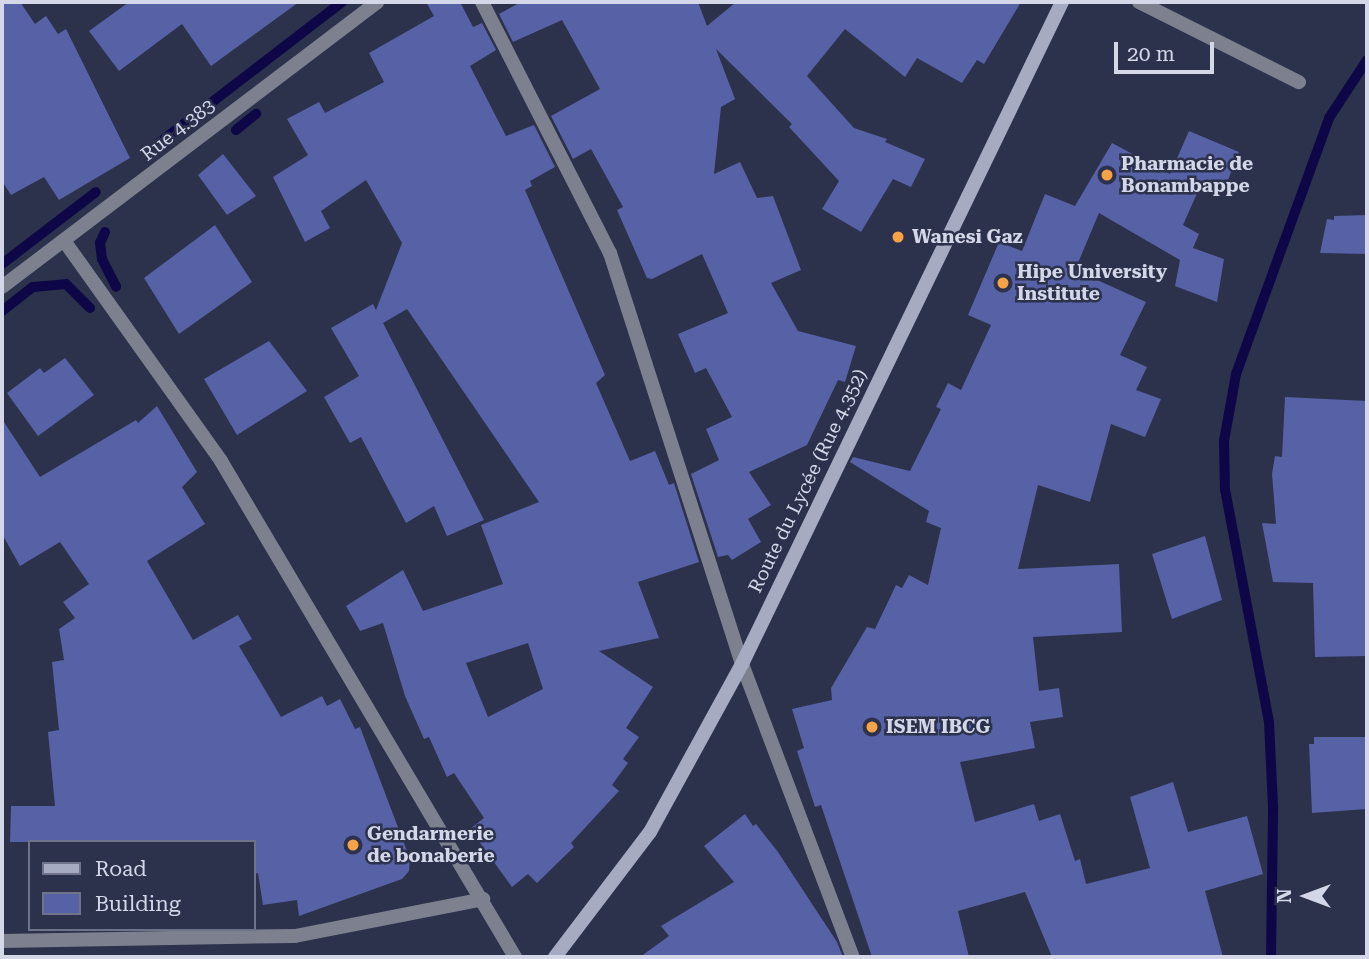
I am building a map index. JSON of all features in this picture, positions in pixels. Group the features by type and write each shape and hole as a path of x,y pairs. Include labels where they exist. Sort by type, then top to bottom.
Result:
{"main road":[{"name":"Route du Lycée (Rue 4.352)","path":"555,957 650,832 741,664 1062,2"}],"street":[{"name":"Rue 4.383","path":"2,287 65,242 377,2"},
{"path":"482,2 610,253 741,664 853,957"},
{"path":"1139,2 1299,82"},
{"path":"65,242 221,461 515,957"},
{"path":"2,941 295,936 483,900"}],"building":[{"path":"2,2 20,2 35,24 46,16 58,34 66,29 130,158 59,200 44,177 11,195 2,181"},
{"path":"129,2 299,2 211,66 182,24 119,71 89,31"},
{"path":"426,2 460,2 473,27 482,23 496,50 470,66 506,136 534,125 555,167 530,181 532,186 525,190 605,375 596,383 630,461 655,451 669,485 674,483 699,562 638,582 659,638 599,651 653,687 626,728 639,737 623,759 628,763 612,785 619,791 571,843 574,847 537,883 528,874 512,887 470,829 484,818 454,773 447,777 429,737 424,739 405,696 383,623 360,631 346,606 403,570 423,611 503,584 481,525 539,502 407,309 383,323 484,520 447,536 434,506 406,523 361,437 350,443 324,397 359,376 331,328 373,304 376,310 402,243 366,180 321,211 330,228 305,242 273,177 308,155 287,119 319,102 325,113 384,82 369,53 434,16","holes":["528,643 543,689 488,717 466,663"]},
{"path":"521,2 698,2 707,26 736,2 1021,2 984,64 977,60 962,83 917,58 905,77 845,29 807,76 854,128 887,139 885,142 925,159 911,187 893,179 861,232 822,209 839,181 789,127 792,124 716,49 735,99 721,107 714,174 740,162 757,198 773,196 801,270 771,283 798,331 856,346 845,382 838,380 807,445 749,472 771,505 748,519 761,542 732,560 728,555 718,557 691,474 719,460 706,429 732,417 706,368 695,373 678,334 728,313 702,254 652,279 647,278 617,210 623,207 591,149 573,159 551,116 600,89 562,20 513,42 499,14"},
{"path":"1189,131 1239,152 1224,190 1202,182 1183,225 1199,234 1193,248 1224,259 1217,302 1175,286 1180,260 1099,213 1075,270 1146,302 1120,355 1147,367 1136,390 1161,399 1145,437 1111,424 1090,502 1038,485 1018,569 1119,564 1122,632 1033,637 1039,691 1059,688 1063,717 1030,722 1035,748 960,762 975,822 1034,804 1039,821 1060,814 1075,861 1080,859 1086,884 1150,868 1130,797 1173,782 1188,832 1247,816 1263,874 1205,891 1223,957 1052,957 1025,892 958,911 969,957 872,957 821,805 815,807 797,751 804,748 792,709 832,700 831,688 867,627 875,629 896,585 902,588 909,575 928,585 941,528 926,522 929,511 850,462 853,457 910,471 941,409 936,407 948,383 961,390 991,325 968,315 999,242 1022,251 1045,194 1075,206 1112,143 1170,174"},
{"path":"223,154 256,196 227,215 198,175"},
{"path":"1367,215 1367,254 1320,253 1327,219 1334,220 1334,216"},
{"path":"215,225 252,282 179,334 144,278"},
{"path":"269,341 307,391 237,435 204,379"},
{"path":"65,358 94,395 38,436 7,393 40,368 44,373"},
{"path":"1285,397 1367,401 1367,656 1315,657 1313,583 1273,582 1262,523 1276,524 1272,474 1275,456 1282,457"},
{"path":"157,406 197,472 182,487 205,524 147,561 193,640 238,615 252,639 239,646 281,717 322,696 327,706 340,699 355,729 360,727 410,859 409,871 402,879 299,916 297,900 263,905 256,874 256,840 10,842 11,806 55,806 48,732 59,730 52,662 64,660 59,629 75,618 63,602 89,584 60,542 20,566 2,534 2,419 40,477 136,420 138,423"},
{"path":"1205,536 1222,600 1172,619 1152,554"},
{"path":"1314,737 1367,737 1367,809 1312,813 1309,744 1314,744"},
{"path":"745,814 778,852 837,942 843,957 640,957 669,936 661,926 734,882 704,846"}],"waterway":[{"path":"159,143 342,2"},
{"path":"1271,957 1273,807 1269,722 1225,490 1224,441 1236,374 1329,118 1367,60"},
{"path":"236,130 256,114"},
{"path":"2,264 96,192"},
{"path":"105,232 100,243 102,259 116,287"},
{"path":"2,311 33,287 66,284 90,308"}],"place":[{"name":"Pharmacie de Bonambappe","path":"1107,175"},
{"name":"Wanesi Gaz","path":"898,237"},
{"name":"Hipe University Institute","path":"1003,283"},
{"name":"ISEM IBCG","path":"872,727"},
{"name":"Gendarmerie de bonaberie","path":"353,845"}]}
